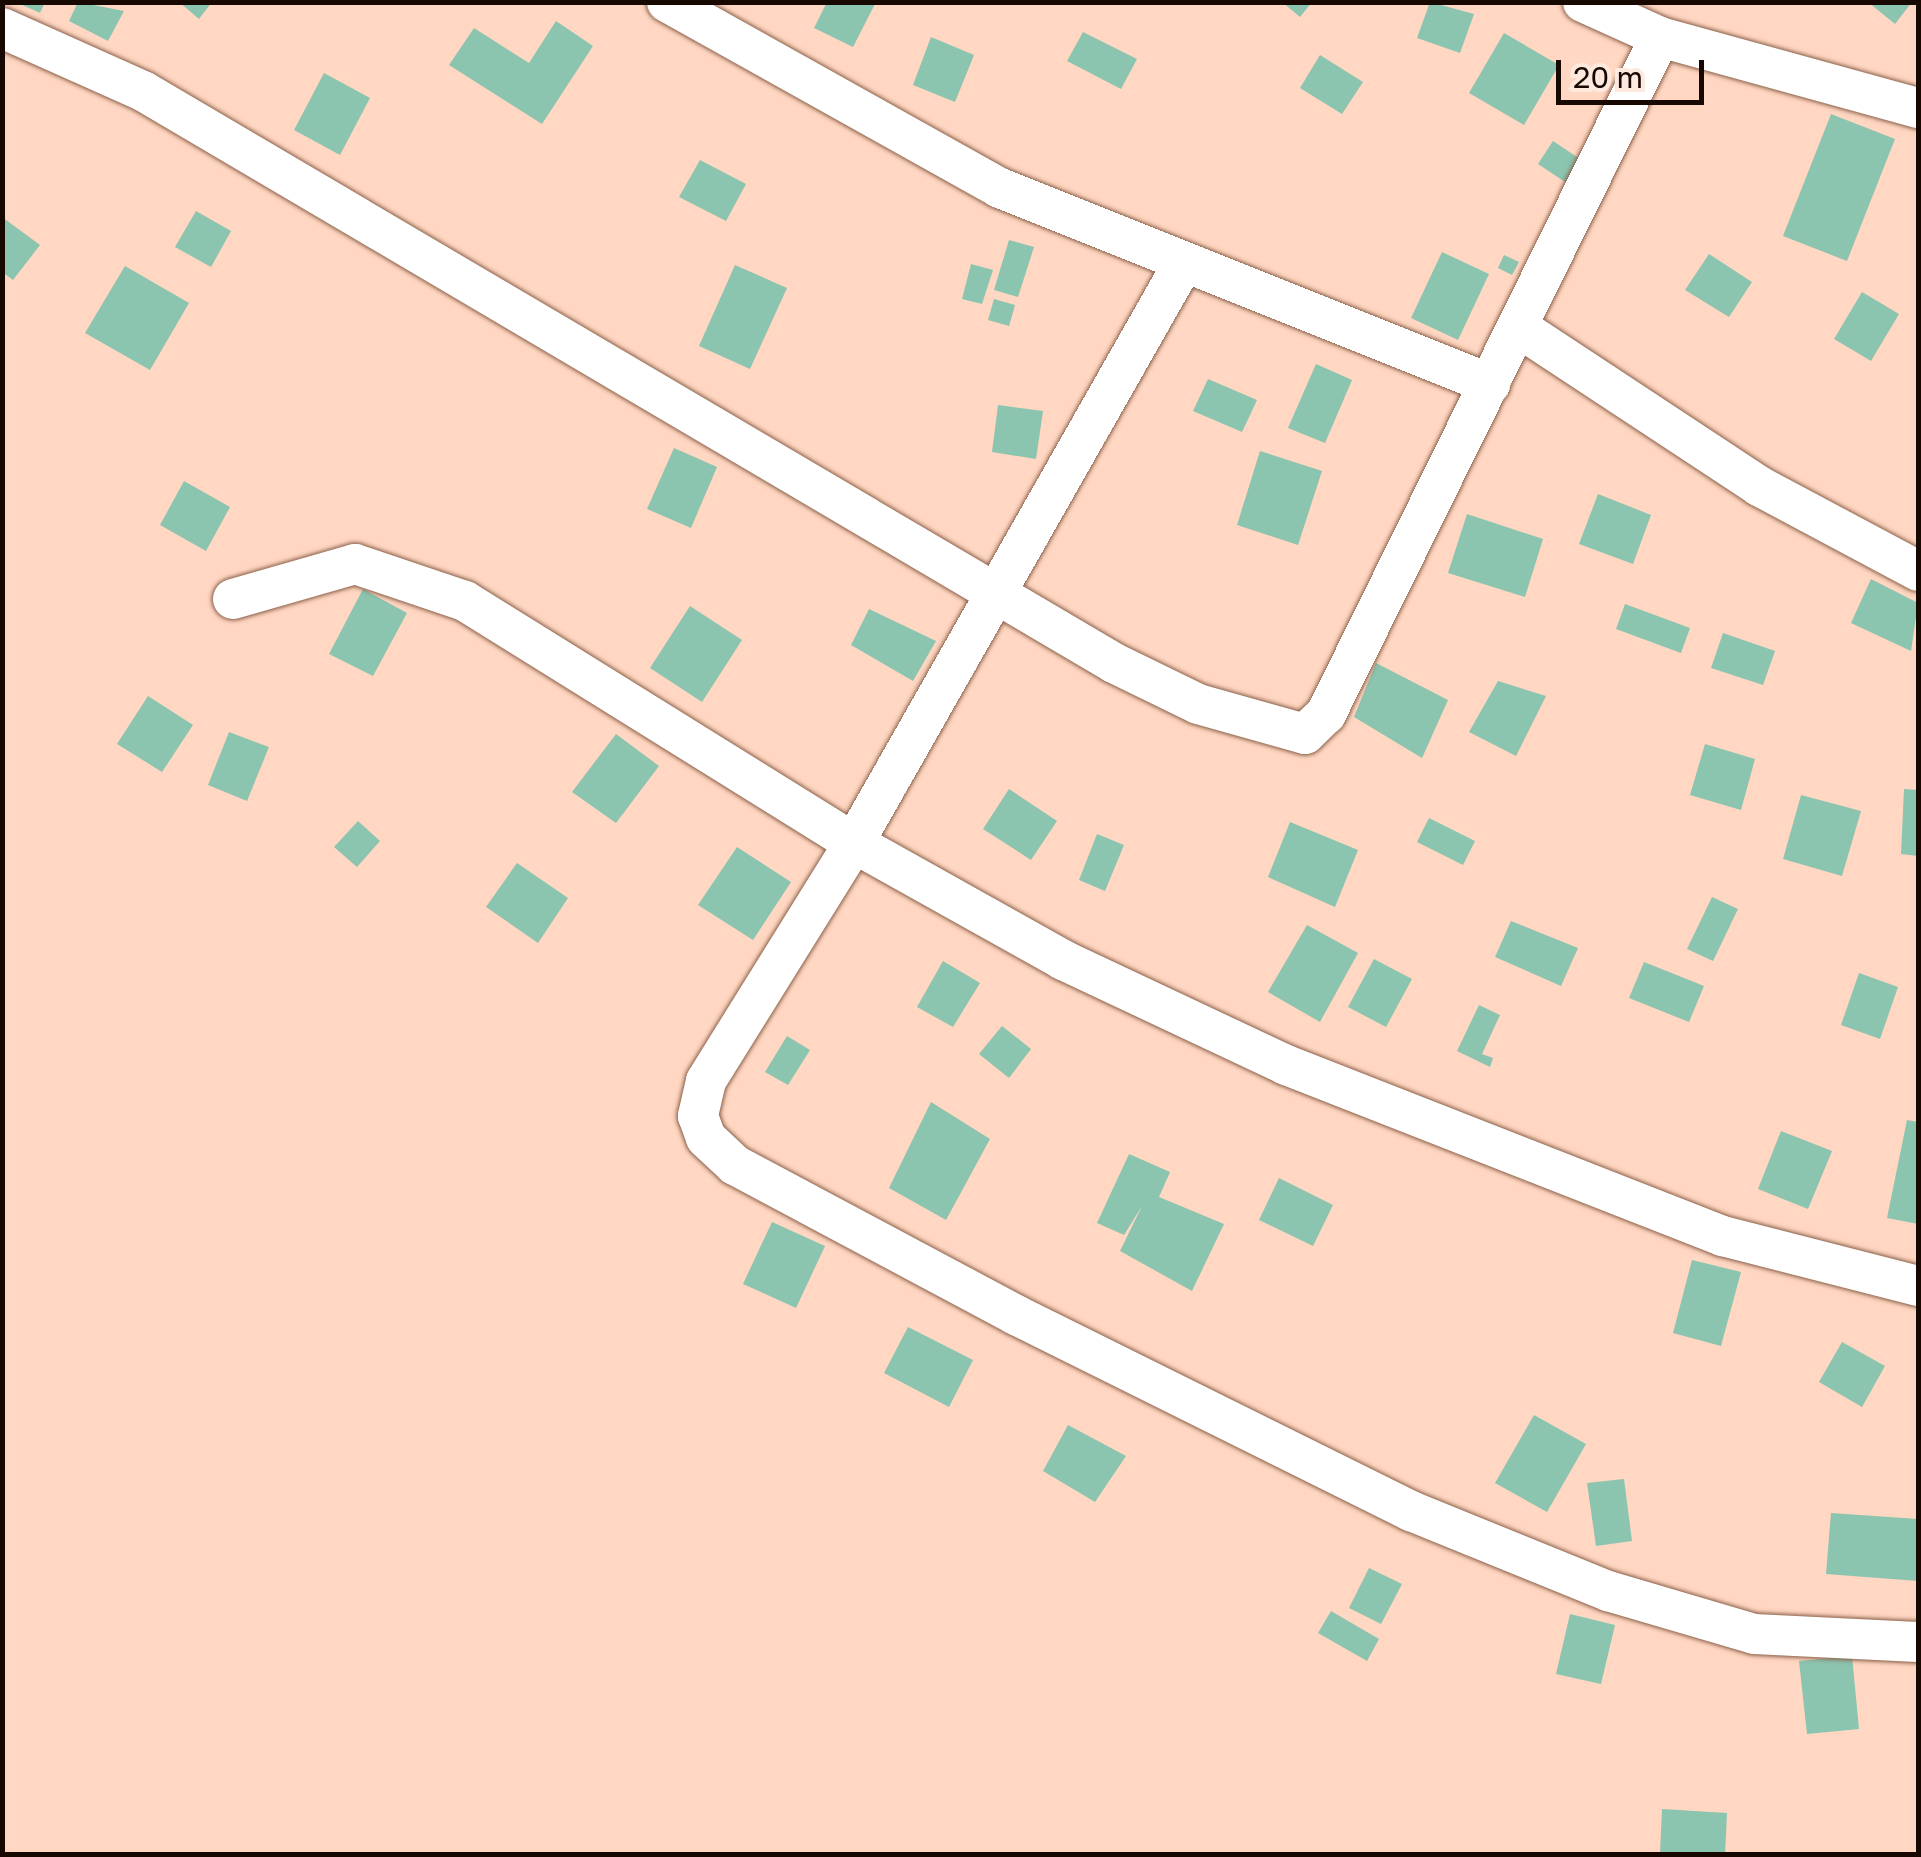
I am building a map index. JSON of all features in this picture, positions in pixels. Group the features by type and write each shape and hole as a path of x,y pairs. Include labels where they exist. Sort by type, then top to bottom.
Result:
{"street":[{"path":"666,2 1000,188 1490,384"},
{"path":"1583,2 1660,36 1918,108"},
{"path":"2,28 143,91 1198,704 1313,732 1521,329 1660,36"},
{"path":"1184,262 854,843 706,1081 698,1116 706,1138 735,1165 1225,1422 1608,1592 1754,1634 1918,1642"},
{"path":"1521,329 1758,486 1918,572"},
{"path":"233,599 355,564 465,602 854,843 1063,960 1286,1065 1723,1236 1918,1286"}],"building":[{"path":"16,2 45,2 40,13"},
{"path":"78,2 124,11 108,41 69,21"},
{"path":"179,2 212,2 199,19"},
{"path":"827,2 876,2 853,47 814,28"},
{"path":"1282,2 1312,2 1300,17"},
{"path":"1430,2 1474,14 1460,53 1417,38"},
{"path":"1868,2 1912,2 1895,24"},
{"path":"556,21 593,46 542,124 449,65 474,28 529,63"},
{"path":"1083,32 1137,59 1121,89 1067,61"},
{"path":"1504,33 1559,65 1524,125 1469,93"},
{"path":"931,37 974,55 955,102 913,85"},
{"path":"1320,55 1363,82 1342,114 1300,88"},
{"path":"324,73 370,98 340,155 294,130"},
{"path":"1831,114 1895,139 1847,261 1783,236"},
{"path":"1553,141 1583,161 1568,184 1538,164"},
{"path":"700,160 746,184 726,221 679,197"},
{"path":"196,211 231,231 211,267 175,247"},
{"path":"2,217 40,245 13,280 2,272"},
{"path":"1009,240 1034,247 1018,297 994,290"},
{"path":"1442,252 1489,274 1458,340 1411,318"},
{"path":"1709,254 1752,282 1729,317 1685,290"},
{"path":"1504,255 1519,262 1512,275 1498,268"},
{"path":"971,264 993,270 982,304 962,299"},
{"path":"735,265 787,288 750,369 699,346"},
{"path":"125,266 189,303 150,370 85,333"},
{"path":"1862,292 1899,314 1871,361 1834,339"},
{"path":"994,299 1015,305 1009,326 988,320"},
{"path":"1316,364 1352,380 1325,443 1288,428"},
{"path":"1208,379 1257,400 1242,432 1193,411"},
{"path":"998,405 1043,411 1036,459 992,452"},
{"path":"674,448 717,467 691,528 647,509"},
{"path":"1260,451 1322,471 1298,545 1237,525"},
{"path":"184,481 230,507 206,551 160,525"},
{"path":"1598,494 1651,515 1633,564 1579,544"},
{"path":"1467,514 1543,539 1525,597 1448,573"},
{"path":"1871,579 1918,603 1911,651 1851,623"},
{"path":"363,589 407,613 373,676 329,654"},
{"path":"1625,604 1690,628 1681,653 1616,629"},
{"path":"690,606 742,640 702,702 650,668"},
{"path":"869,609 936,641 913,681 851,645"},
{"path":"1723,633 1775,651 1763,685 1711,668"},
{"path":"1376,663 1448,700 1422,758 1354,717"},
{"path":"1498,681 1546,696 1516,756 1469,732"},
{"path":"148,696 193,725 162,772 117,744"},
{"path":"229,732 269,747 247,801 208,785"},
{"path":"616,734 659,766 616,823 572,792"},
{"path":"1705,744 1755,759 1741,810 1690,795"},
{"path":"1009,789 1057,821 1031,860 983,829"},
{"path":"1904,789 1918,790 1918,856 1901,854"},
{"path":"1801,795 1861,811 1842,876 1783,859"},
{"path":"1429,818 1475,841 1463,865 1417,842"},
{"path":"358,821 380,841 357,867 334,847"},
{"path":"1290,822 1358,850 1335,907 1268,877"},
{"path":"1097,834 1124,845 1105,891 1079,880"},
{"path":"737,847 791,882 753,940 698,905"},
{"path":"517,863 568,898 538,943 486,907"},
{"path":"1712,897 1738,909 1713,961 1687,949"},
{"path":"1511,921 1578,948 1561,986 1495,957"},
{"path":"1307,925 1358,953 1320,1022 1268,992"},
{"path":"1374,959 1412,979 1386,1027 1348,1007"},
{"path":"943,961 980,983 953,1027 917,1007"},
{"path":"1644,962 1704,986 1689,1022 1629,998"},
{"path":"1859,973 1898,987 1880,1039 1841,1025"},
{"path":"1479,1005 1500,1015 1482,1054 1493,1058 1490,1067 1457,1051"},
{"path":"1002,1026 1031,1049 1009,1078 979,1054"},
{"path":"787,1036 810,1050 788,1085 765,1072"},
{"path":"931,1102 990,1139 946,1220 889,1188"},
{"path":"1907,1120 1918,1122 1918,1224 1887,1218"},
{"path":"1781,1131 1832,1151 1808,1209 1758,1189"},
{"path":"1129,1154 1170,1172 1159,1197 1224,1224 1192,1291 1120,1251 1142,1206 1124,1235 1097,1223"},
{"path":"1279,1178 1333,1205 1313,1246 1259,1220"},
{"path":"772,1222 825,1246 796,1308 743,1284"},
{"path":"1692,1260 1741,1272 1721,1346 1673,1333"},
{"path":"908,1327 973,1360 949,1407 884,1373"},
{"path":"1842,1342 1885,1366 1862,1407 1819,1382"},
{"path":"1534,1415 1586,1444 1547,1512 1495,1483"},
{"path":"1068,1425 1126,1456 1095,1502 1043,1471"},
{"path":"1624,1479 1632,1541 1596,1546 1587,1483"},
{"path":"1831,1513 1918,1519 1918,1581 1826,1574"},
{"path":"1369,1568 1402,1584 1381,1624 1349,1608"},
{"path":"1331,1611 1379,1639 1367,1661 1318,1633"},
{"path":"1570,1614 1615,1625 1601,1684 1556,1674"},
{"path":"1852,1656 1859,1729 1807,1734 1799,1661"},
{"path":"1662,1809 1727,1813 1725,1854 1660,1854"}]}
